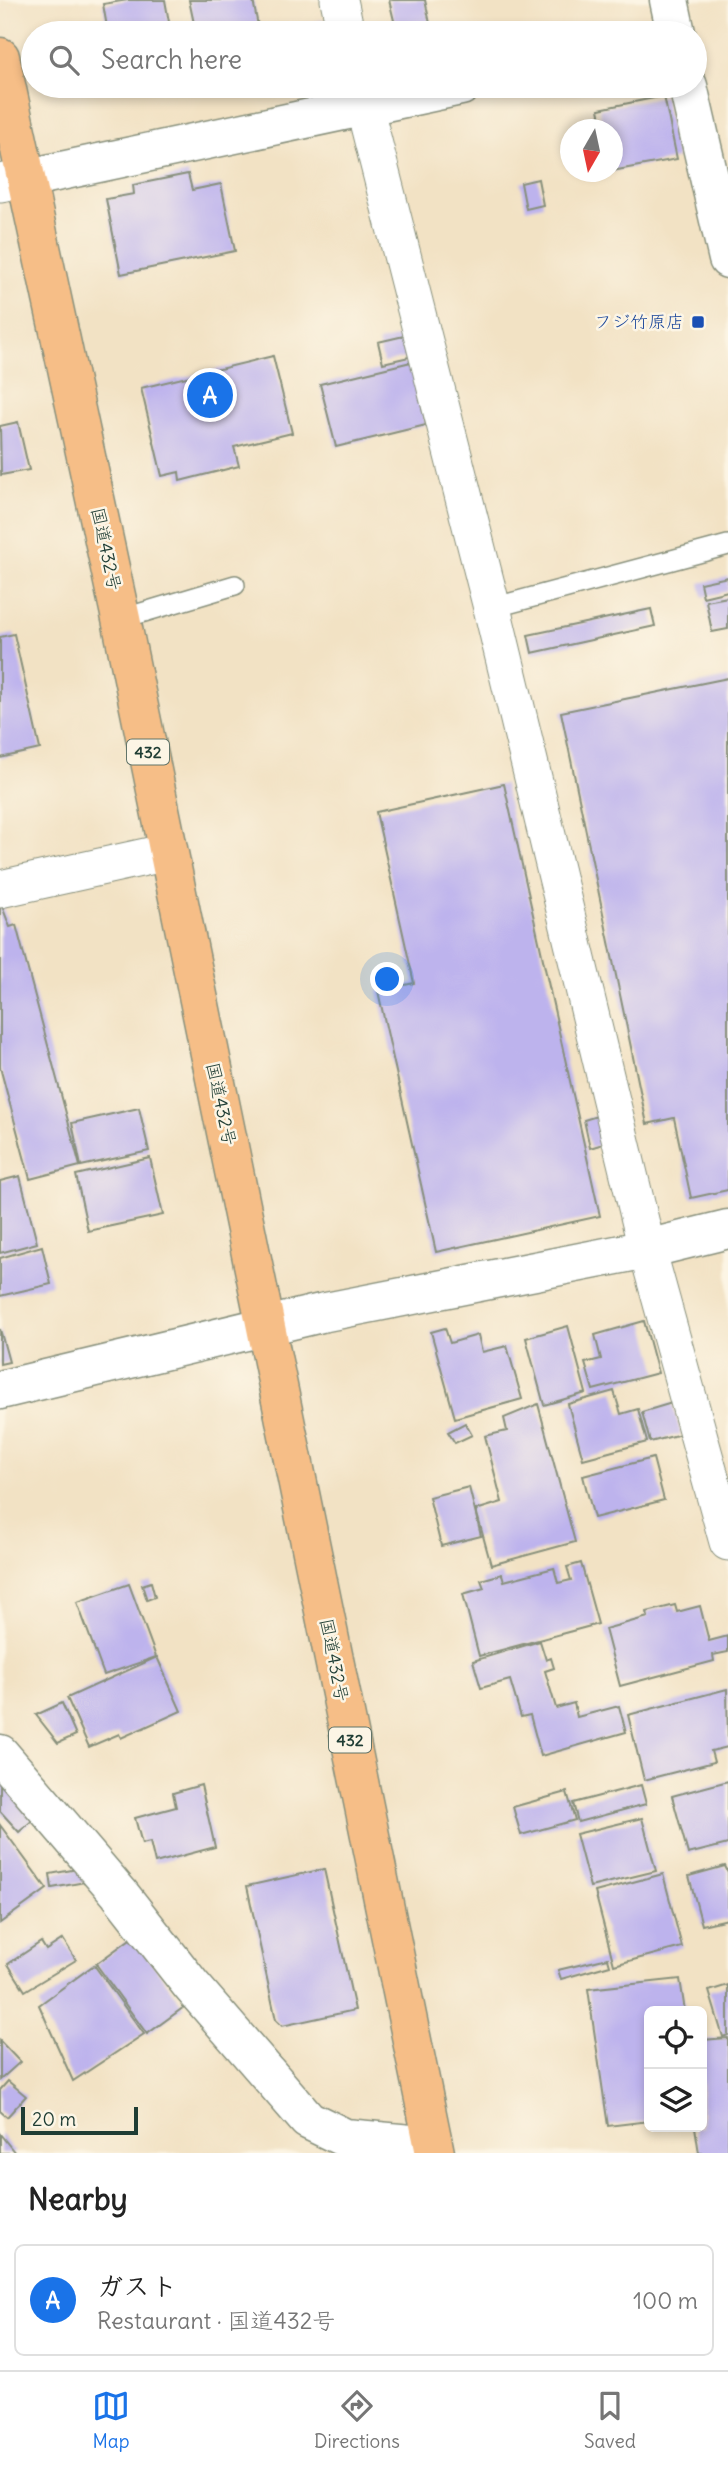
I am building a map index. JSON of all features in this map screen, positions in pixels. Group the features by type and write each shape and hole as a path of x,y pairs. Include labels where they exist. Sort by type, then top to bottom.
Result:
{"highway":[{"name":"国道432号","path":"0,57 14,180 121,619 434,2150"}],"street":[{"path":"339,0 343,21"},
{"path":"669,0 673,21"},
{"path":"14,180 353,98"},
{"path":"362,98 492,608 647,1249 728,1542"},
{"path":"691,98 728,259"},
{"path":"0,889 168,852"},
{"path":"0,1390 267,1326 647,1249 728,1229"},
{"path":"0,1754 110,1882 191,1985 309,2120 345,2138 434,2150"}],"lane":[{"path":"492,608 728,545"},
{"path":"121,619 236,585"}],"building":[{"path":"128,0 165,0 169,21 106,21 103,4"},
{"path":"189,0 253,0 257,21 193,21"},
{"path":"389,0 425,0 429,21 394,21"},
{"path":"664,98 677,159 623,169 623,119 601,119 599,109"},
{"path":"188,174 192,190 221,184 235,251 121,274 106,199 134,194 133,185"},
{"path":"538,179 543,205 526,209 521,183"},
{"path":"404,336 409,357 383,363 378,342"},
{"path":"273,356 292,433 234,447 239,466 180,481 179,472 162,476 141,388"},
{"path":"411,362 426,425 336,447 320,384"},
{"path":"18,422 29,470 1,475 0,426"},
{"path":"728,577 728,591 703,597 700,583"},
{"path":"728,597 728,629 712,632 706,601"},
{"path":"651,609 655,626 532,653 528,635"},
{"path":"14,634 40,749 0,758 0,637"},
{"path":"728,678 728,1190 691,1198 674,1118 647,1124 561,712"},
{"path":"504,784 600,1216 436,1252 378,991 414,983 376,812"},
{"path":"0,901 10,927 16,925 80,1166 30,1179 0,1067"},
{"path":"139,1108 149,1151 81,1166 72,1123"},
{"path":"597,1116 603,1144 590,1148 584,1120"},
{"path":"150,1158 163,1215 88,1231 76,1175"},
{"path":"20,1176 37,1243 0,1253 0,1181"},
{"path":"42,1246 51,1284 0,1296 0,1258"},
{"path":"644,1321 658,1373 593,1390 585,1363 601,1359 595,1335"},
{"path":"568,1326 586,1393 544,1405 526,1338"},
{"path":"445,1328 450,1343 478,1335 482,1352 507,1346 522,1399 455,1418 431,1332"},
{"path":"0,1329 9,1362 0,1364"},
{"path":"614,1391 621,1414 638,1409 647,1442 583,1459 568,1404"},
{"path":"672,1403 681,1434 650,1442 642,1412"},
{"path":"538,1404 575,1542 491,1565 476,1510 502,1502 485,1436 507,1431 504,1418"},
{"path":"465,1423 472,1435 455,1443 448,1432"},
{"path":"653,1458 664,1500 594,1518 583,1476"},
{"path":"469,1487 481,1536 441,1546 429,1497"},
{"path":"581,1563 598,1624 479,1656 463,1594 484,1588 481,1580 502,1574 504,1581 554,1568 558,1583 571,1580 567,1567"},
{"path":"151,1582 155,1597 147,1600 142,1585"},
{"path":"129,1584 156,1657 104,1675 77,1602"},
{"path":"675,1605 677,1612 700,1606 709,1641 728,1636 728,1652 713,1655 714,1661 620,1686 605,1629 648,1617 647,1612"},
{"path":"540,1641 546,1660 551,1658 554,1668 545,1671 556,1708 574,1703 577,1717 619,1706 626,1732 541,1756 530,1715 521,1717 510,1680 481,1688 473,1661"},
{"path":"157,1657 181,1711 121,1738 119,1734 89,1747 67,1698"},
{"path":"727,1689 728,1747 711,1751 714,1762 644,1780 628,1715"},
{"path":"62,1703 76,1735 58,1743 36,1715"},
{"path":"0,1764 42,1812 19,1832 0,1811"},
{"path":"728,1781 728,1844 688,1854 672,1796"},
{"path":"201,1785 215,1847 155,1863 150,1842 142,1844 135,1818 176,1807 173,1793"},
{"path":"641,1785 646,1804 578,1822 573,1803"},
{"path":"567,1792 575,1820 521,1835 513,1807"},
{"path":"642,1818 656,1871 590,1887 576,1834"},
{"path":"0,1825 47,1889 0,1923"},
{"path":"725,1866 728,1872 728,1919 702,1925 689,1876"},
{"path":"83,1868 85,1882 52,1888 50,1874"},
{"path":"324,1869 355,2010 282,2026 276,2020 247,1886"},
{"path":"663,1874 682,1947 614,1965 595,1892"},
{"path":"133,1937 184,2007 147,2034 96,1964"},
{"path":"63,1939 76,1960 25,1991 8,1964 41,1942 46,1950"},
{"path":"608,1958 610,1965 561,1979 558,1970"},
{"path":"94,1965 144,2034 73,2081 39,2005"},
{"path":"680,1979 684,2006 644,2006 644,2122 608,2126 588,1989"},
{"path":"728,1985 728,2035 723,2037 709,1991"},
{"path":"728,2038 728,2153 699,2153 696,2132 707,2132 707,2040"},
{"path":"0,2041 20,2062 0,2080"},
{"path":"8,2081 26,2096 7,2117 0,2111 0,2090"},
{"path":"0,2134 15,2153 0,2153"}],"place":[{"name":"フジ竹原店","path":"698,322"},
{"name":"ガスト","path":"210,395"}]}
